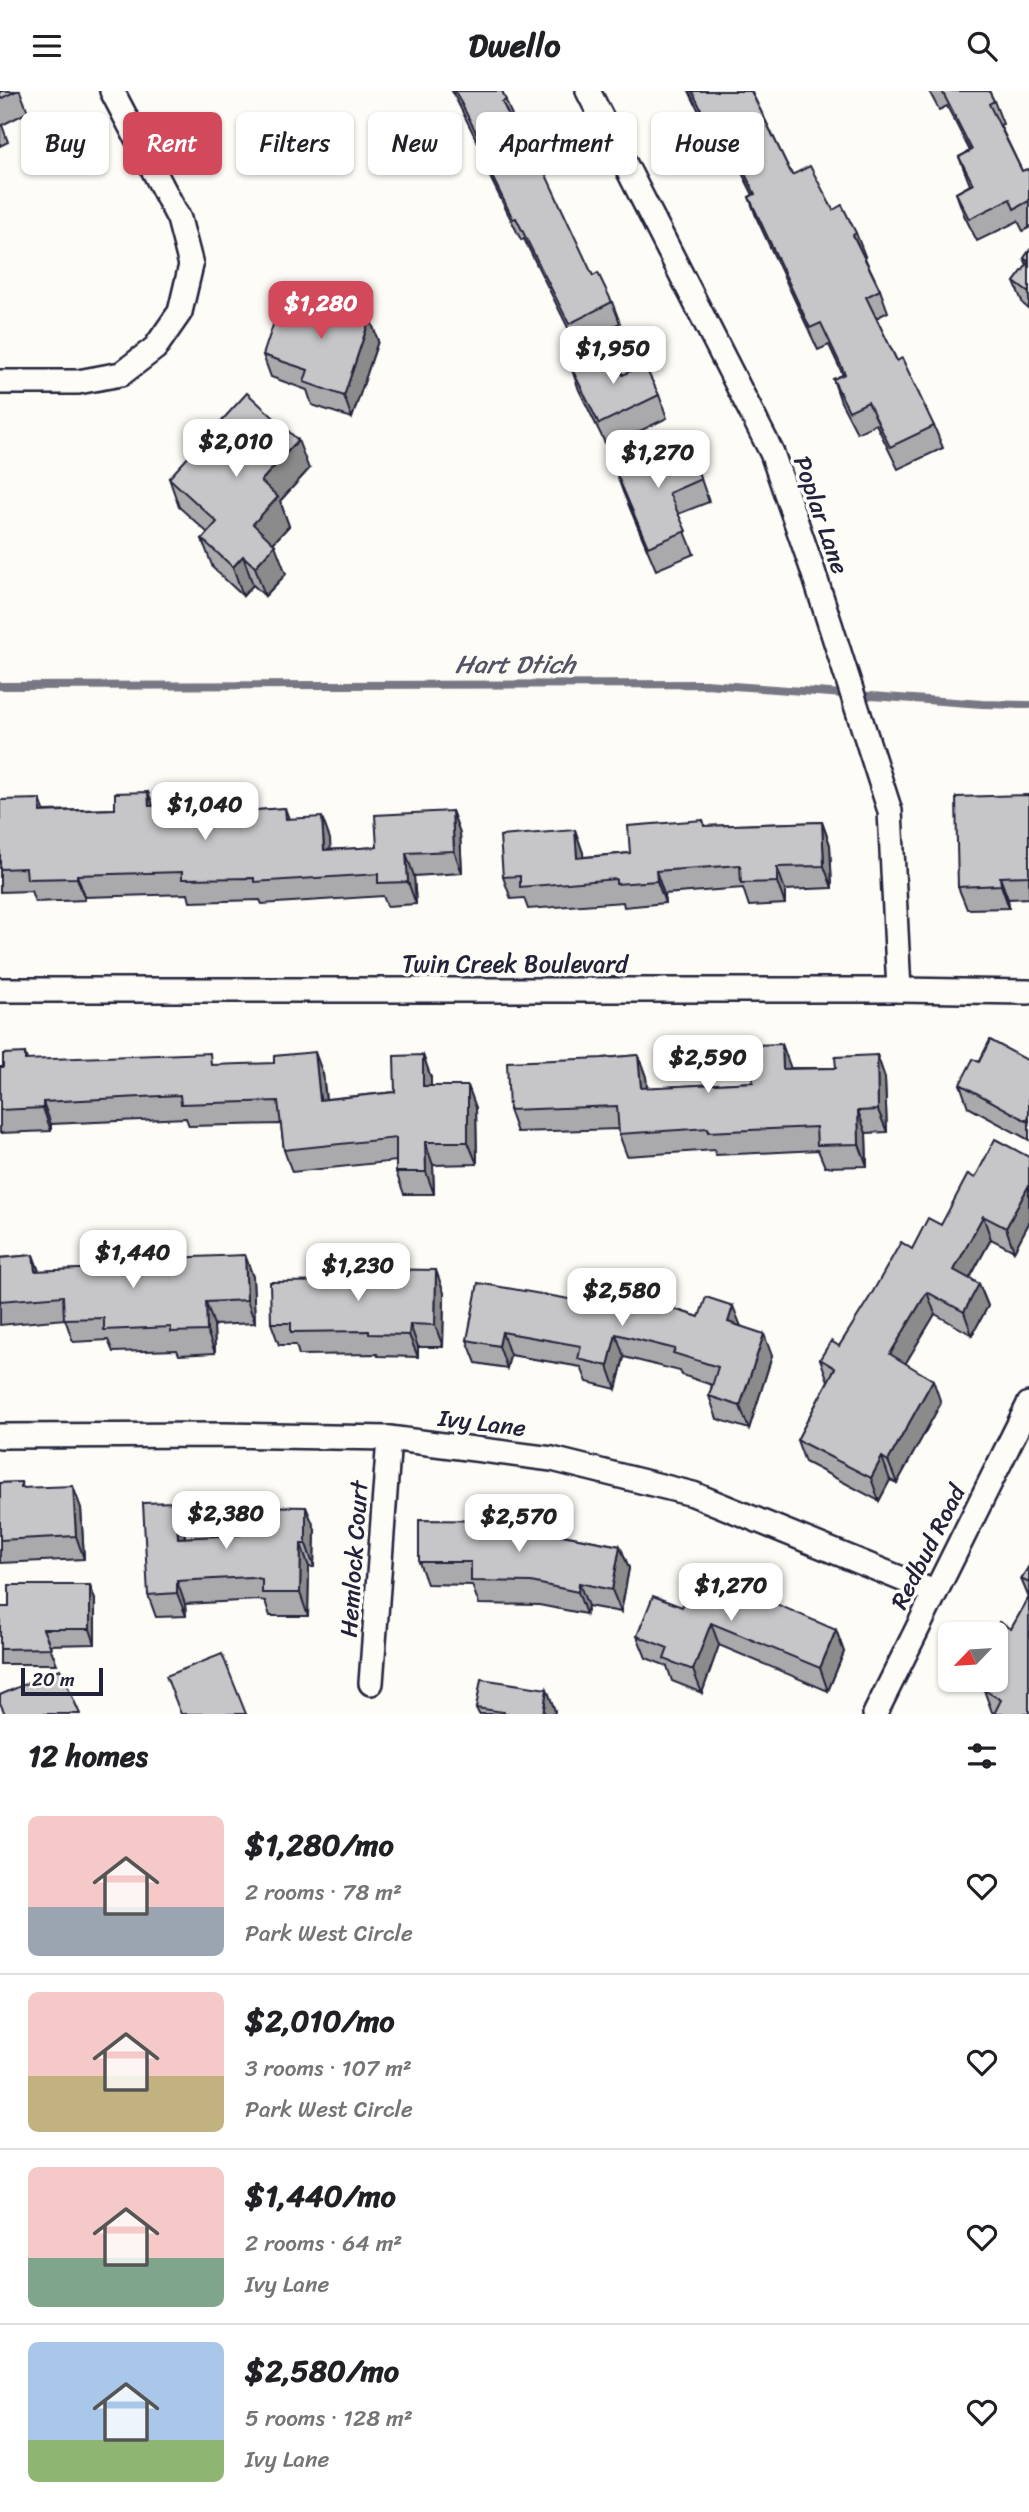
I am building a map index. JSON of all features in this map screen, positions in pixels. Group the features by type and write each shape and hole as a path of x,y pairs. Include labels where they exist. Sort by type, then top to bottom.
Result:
{"street":[{"path":"0,382 78,382 121,374 155,348 180,312 191,265 180,219 113,91"},
{"name":"Poplar Lane","path":"588,91 772,453 812,568 890,811 899,990"},
{"name":"Twin Creek Boulevard","path":"0,990 1029,992"},
{"name":"Redbud Road","path":"875,1714 1029,1404"},
{"name":"Ivy Lane","path":"0,1436 224,1435 389,1438 552,1459 693,1494 934,1592"},
{"name":"Hemlock Court","path":"371,1683 389,1438"}],"building":[{"path":"0,91 16,91 0,99"},
{"path":"455,91 502,91 506,100 502,102 507,112 476,112 476,132"},
{"path":"692,91 751,91 761,112 702,112"},
{"path":"942,91 989,91 994,101 989,104 1022,171 1027,169 1029,172 1029,201 1014,209 1010,199 969,219 956,193 973,184 959,157 972,150"},
{"path":"764,118 792,175 810,166 833,210 842,205 856,233 853,235 880,290 866,297 897,361 902,358 934,426 890,447 868,402 849,411 833,379 845,374 821,323 810,328 749,197 755,194 746,175 764,175"},
{"path":"491,175 546,175 593,276 598,273 612,302 569,324 516,218 513,219"},
{"path":"1029,262 1029,293 1014,282"},
{"path":"313,286 345,297 341,308 370,318 344,396 304,382 308,370 263,355 275,319 299,327"},
{"path":"610,348 623,375 644,364 659,395 599,424 571,367"},
{"path":"247,393 298,440 261,481 278,497 253,524 275,545 255,567 243,556 233,567 202,539 217,522 169,478"},
{"path":"684,440 701,479 669,493 686,531 648,547 615,470"},
{"path":"148,792 149,806 214,804 214,813 285,808 286,819 322,817 324,850 377,847 375,815 452,811 454,851 406,853 408,882 378,883 378,874 254,882 254,878 182,879 182,872 27,879 26,868 0,869 0,800 40,799 40,812 115,809 115,793"},
{"path":"1029,795 1029,876 1000,877 1001,885 958,887 956,797"},
{"path":"703,820 704,826 822,822 824,866 777,867 777,882 741,883 740,865 656,871 657,881 616,884 616,879 520,887 520,876 503,877 500,836 575,830 577,858 630,853 628,826"},
{"path":"990,1040 1029,1061 1027,1121 960,1084 973,1059 979,1062"},
{"path":"782,1044 783,1069 836,1068 835,1057 877,1055 878,1110 858,1111 859,1144 817,1145 816,1127 708,1132 708,1128 619,1134 617,1106 509,1110 507,1062 638,1055 641,1088 753,1082 751,1045"},
{"path":"315,1052 320,1100 395,1092 394,1056 423,1055 423,1086 468,1086 468,1142 425,1142 426,1172 396,1172 396,1138 284,1150 278,1101 181,1104 180,1095 43,1102 43,1108 0,1110 0,1067 3,1067 3,1054 25,1053 25,1060 210,1053 211,1065 274,1063 274,1056"},
{"path":"995,1139 1029,1157 1029,1185 1006,1228 983,1216 954,1270 979,1284 964,1312 927,1292 890,1354 933,1380 888,1461 882,1457 871,1478 797,1440 835,1368 820,1359 831,1341 839,1346 901,1242 912,1249 928,1218 941,1225 968,1174 975,1178"},
{"path":"33,1255 35,1271 168,1265 168,1258 245,1255 247,1300 206,1302 207,1331 171,1332 171,1327 104,1330 104,1318 64,1319 63,1296 0,1301 0,1258"},
{"path":"370,1269 436,1270 435,1325 410,1324 409,1335 369,1334 369,1331 291,1332 291,1323 271,1323 270,1282 370,1281"},
{"path":"599,1273 631,1280 628,1294 699,1317 706,1297 733,1306 728,1322 764,1334 740,1406 709,1396 718,1367 673,1353 675,1349 616,1334 608,1366 578,1359 581,1346 502,1332 499,1346 467,1340 478,1283 592,1303"},
{"path":"21,1482 21,1488 73,1486 76,1536 0,1540 0,1483"},
{"path":"176,1502 178,1538 254,1532 254,1506 306,1507 306,1544 301,1544 300,1593 262,1593 262,1579 250,1577 177,1581 177,1593 148,1595 143,1503"},
{"path":"419,1520 514,1521 514,1526 620,1546 612,1590 579,1583 578,1592 531,1582 471,1581 471,1562 419,1562"},
{"path":"1029,1566 1029,1583 1021,1579"},
{"path":"696,1569 836,1630 820,1668 711,1623 693,1670 664,1659 668,1648 637,1636 653,1596 682,1607"},
{"path":"9,1585 90,1585 90,1629 43,1629 51,1648 0,1649 0,1607 9,1607"},
{"path":"1029,1597 1029,1714 994,1714 1001,1700 987,1692 1008,1692 1008,1627 1011,1629"},
{"path":"222,1654 246,1714 181,1714 166,1676"},
{"path":"60,1669 80,1714 5,1714 0,1695"},
{"path":"481,1679 547,1689 543,1714 504,1714 476,1708"}],"waterway":[{"name":"Hart Dtich","path":"0,686 705,684 1029,705"}]}
